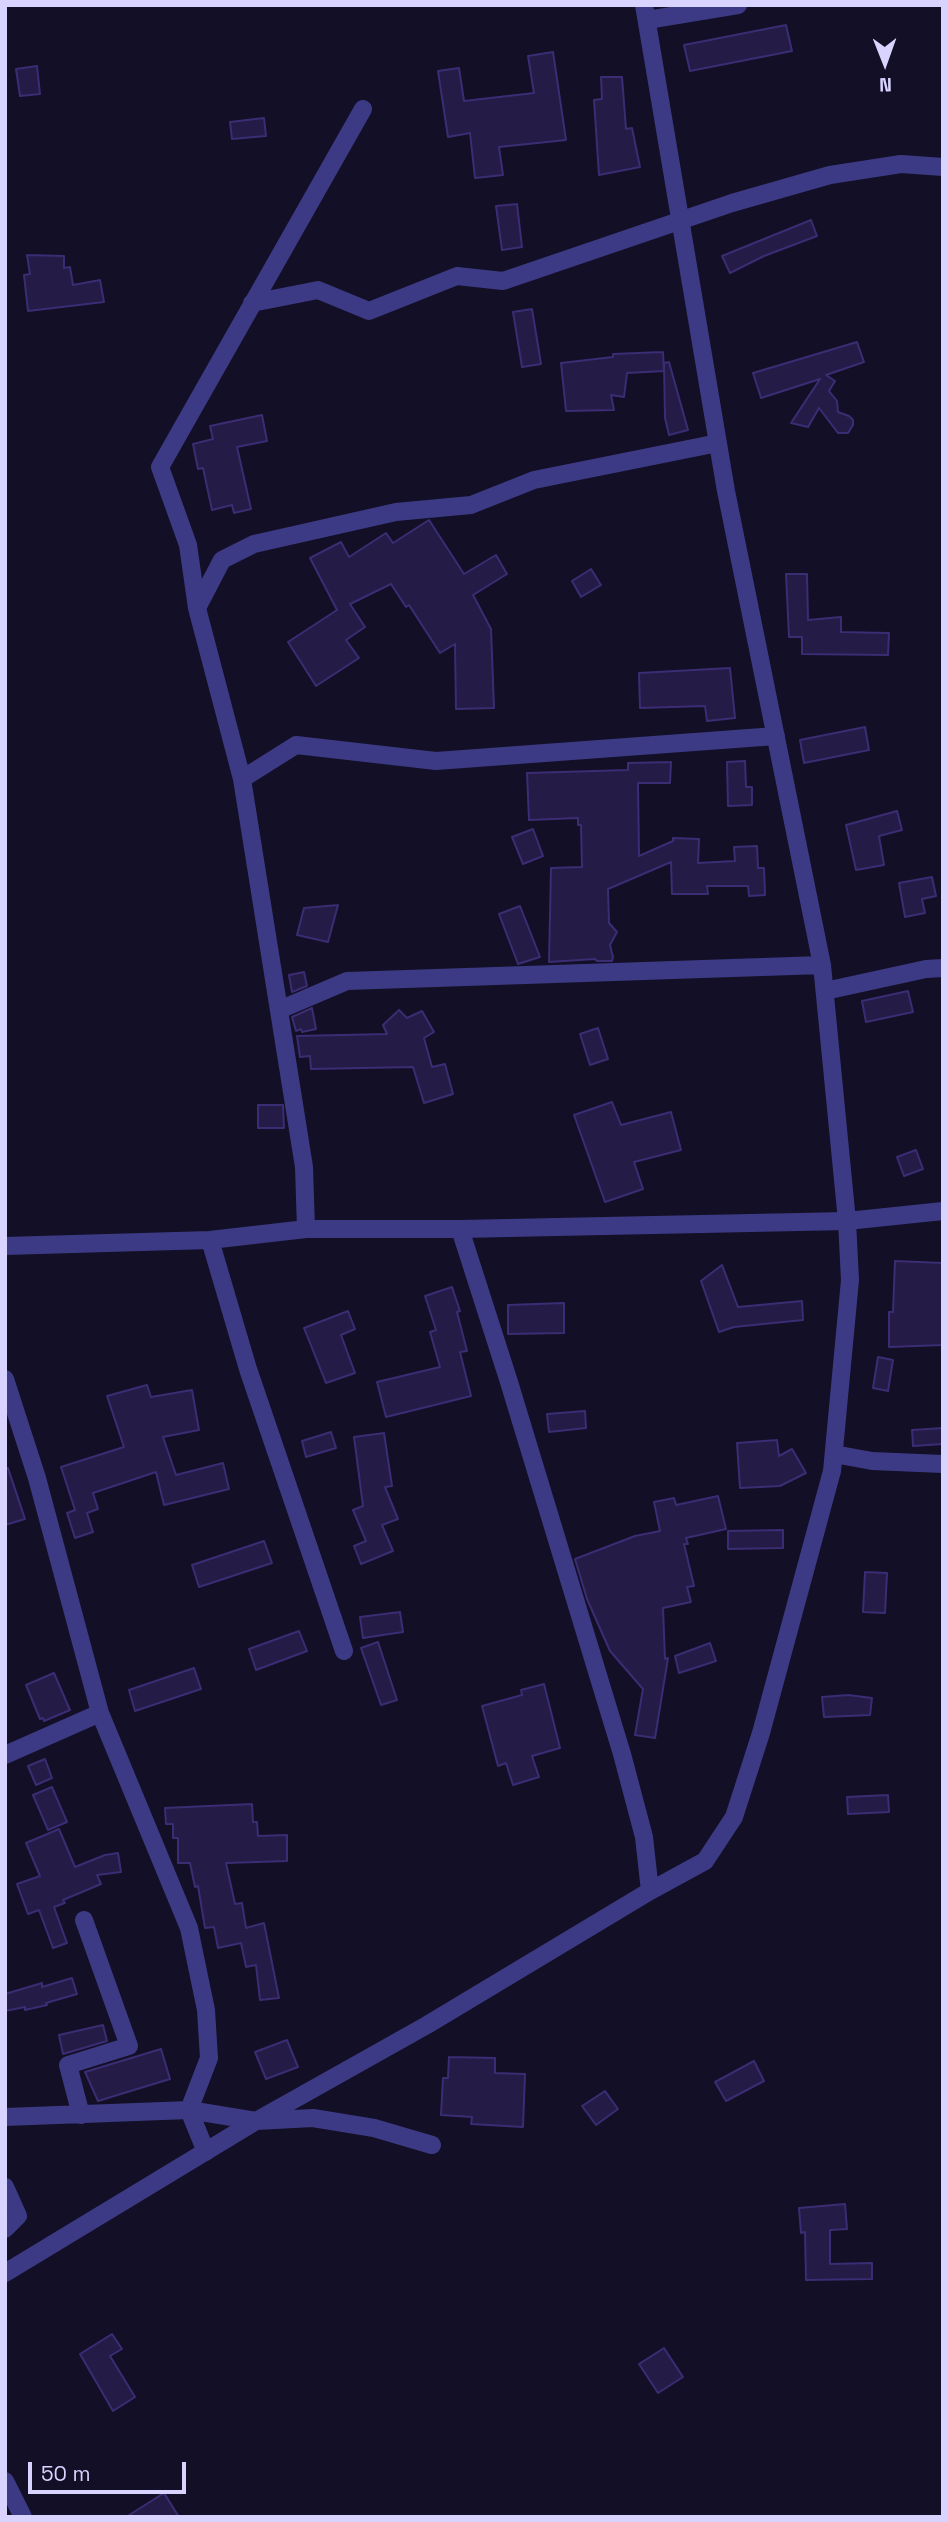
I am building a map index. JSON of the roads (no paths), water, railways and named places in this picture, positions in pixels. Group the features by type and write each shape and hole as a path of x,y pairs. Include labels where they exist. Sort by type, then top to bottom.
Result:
{"street":[{"path":"5,2273 256,2121 319,2088 705,1861 734,1817 761,1733 832,1471 850,1280 847,1221 822,965 718,443 646,13 738,5"},
{"path":"306,1229 304,1167 242,779 197,608 188,545 160,467 363,109"},
{"path":"251,303 318,290 369,311 457,276 503,281 680,221 830,175 901,164 943,167"},
{"path":"197,608 222,559 254,544 396,512 471,505 534,480 718,443"},
{"path":"242,779 296,745 436,761 776,736"},
{"path":"279,1010 347,981 822,965"},
{"path":"825,991 926,969 943,968"},
{"path":"5,1245 210,1240 306,1229 460,1229 847,1221 943,1211"},
{"path":"460,1229 622,1754 644,1837 650,1891"},
{"path":"210,1240 248,1368 344,1651"},
{"path":"5,1379 37,1478 100,1713 189,1928 206,2010 209,2058 189,2110 206,2152"},
{"path":"834,1454 872,1461 943,1464"},
{"path":"5,1755 100,1713"},
{"path":"81,2115 68,2065 129,2046 84,1920"},
{"path":"5,2117 189,2110 256,2121 313,2118 374,2128 432,2145"},
{"path":"5,2187 18,2216 5,2229"},
{"path":"5,2482 23,2517"}]}
